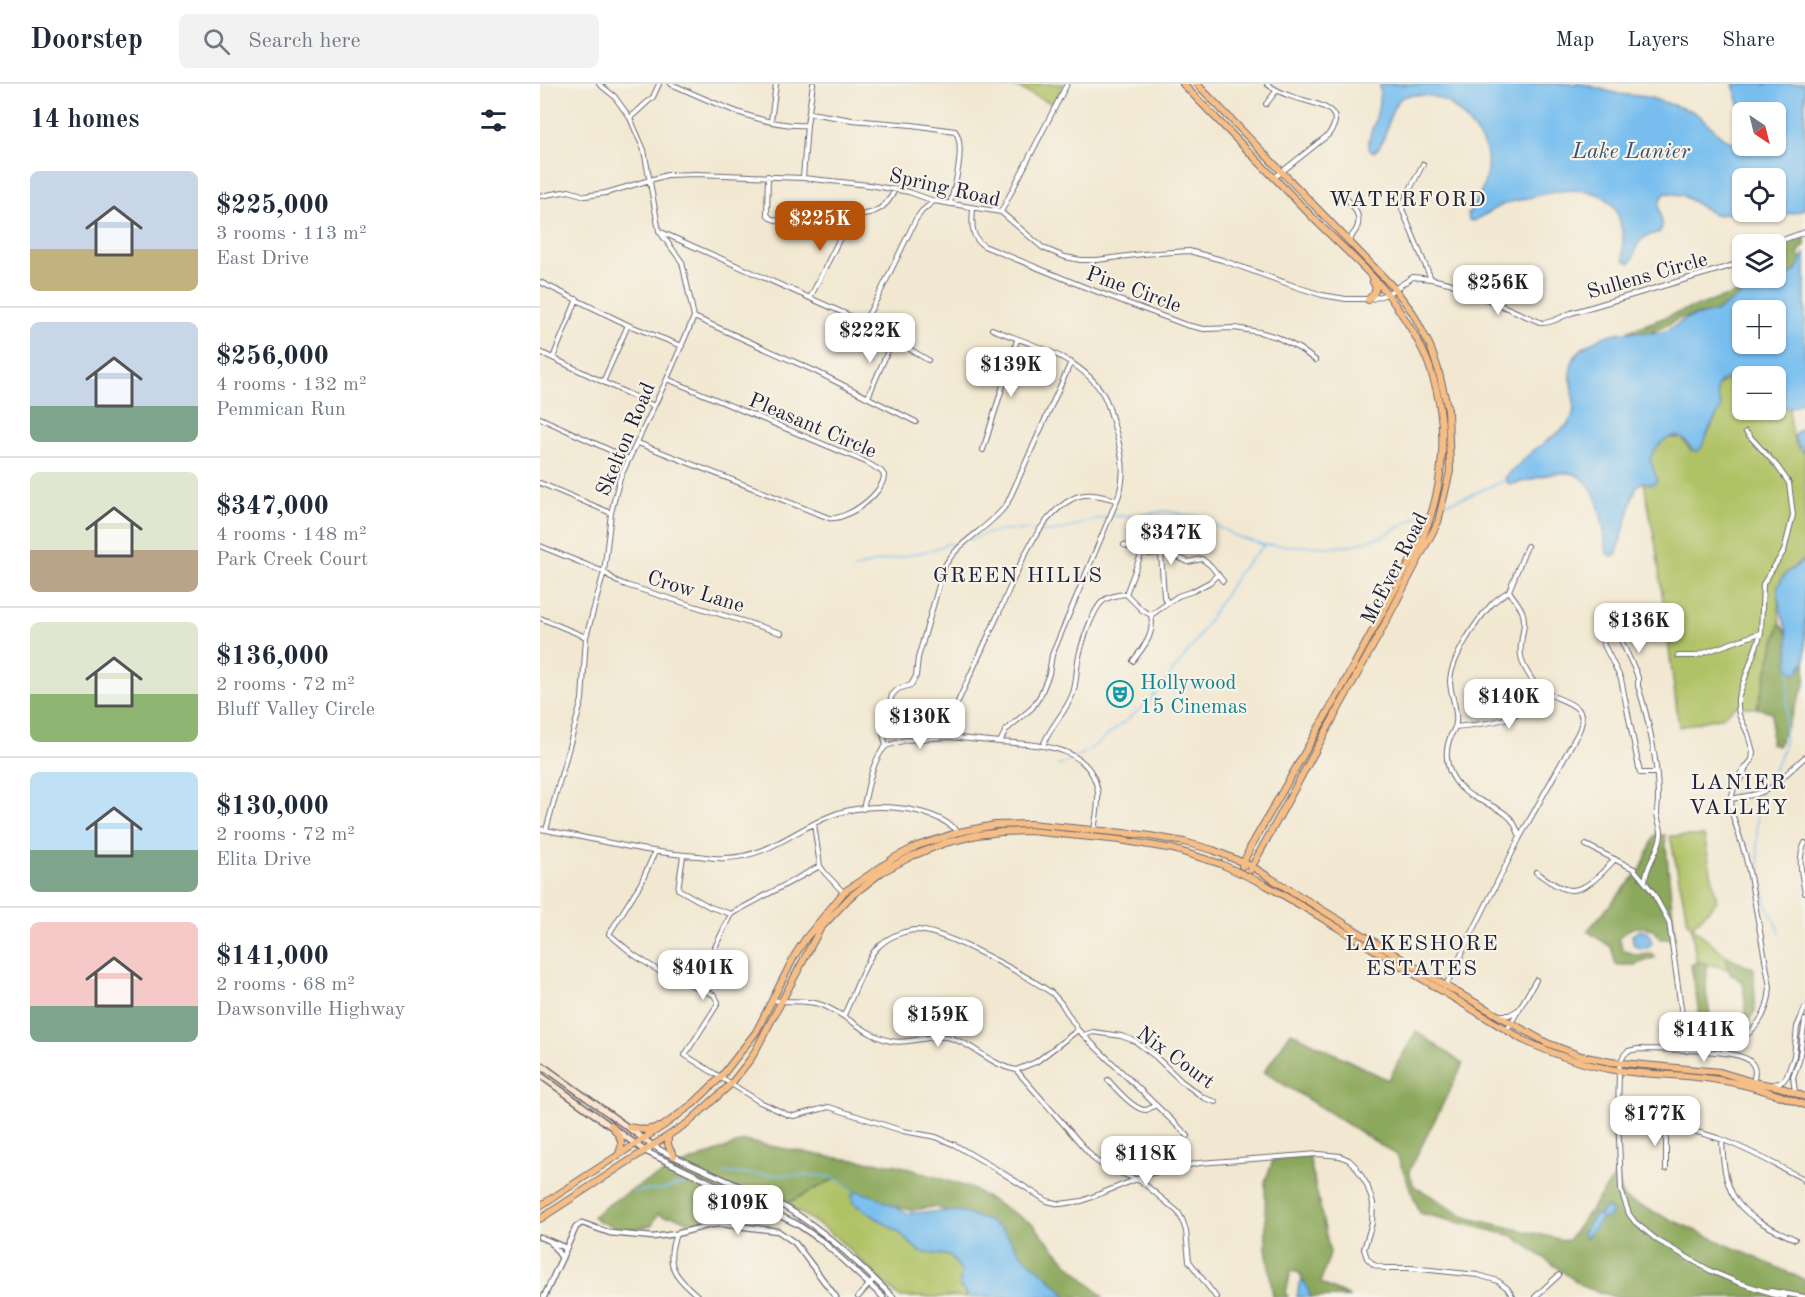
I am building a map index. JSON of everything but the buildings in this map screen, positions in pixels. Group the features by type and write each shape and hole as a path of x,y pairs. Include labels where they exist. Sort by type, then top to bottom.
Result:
{"main road":[{"name":"McEver Road","path":"1183,84 1387,294 1422,350 1431,371 1441,415 1443,460 1433,509 1422,540 1250,848 1239,872"},
{"name":"McEver Road","path":"1197,84 1406,302 1430,346 1448,410 1450,471 1438,522 1247,875"},
{"path":"1352,257 1354,263 1376,287 1368,300"},
{"path":"1300,778 1299,771 1316,738 1317,731"},
{"path":"540,1206 645,1139 694,1103 722,1077 756,1032 806,938 847,895 894,858 927,842 995,825 1030,824 1144,835 1213,850 1244,863 1381,945 1507,1030 1551,1053 1574,1061 1619,1071 1770,1085 1805,1097"},
{"path":"961,835 1030,831 1120,840 1201,856 1247,875 1377,952 1558,1048 1592,1059 1720,1072 1805,1105"},
{"path":"540,1219 701,1113 731,1084 752,1058 820,929 847,895"},
{"path":"1377,952 1381,945"},
{"path":"540,1064 652,1145"},
{"path":"540,1075 645,1151"},
{"path":"610,1125 621,1139 622,1147 618,1157"},
{"path":"629,1127 645,1130 663,1126"},
{"path":"669,1134 668,1147 674,1156"}],"street":[{"path":"599,84 614,96 630,118 644,150 659,231 682,262 694,317 868,397 916,422"},
{"path":"630,118 652,97 659,84"},
{"path":"671,84 713,102 771,121 807,125"},
{"path":"771,121 776,84"},
{"path":"803,178 813,84"},
{"path":"1001,212 1067,84"},
{"path":"1267,84 1291,96 1323,105 1331,110 1335,120 1328,135 1274,178"},
{"path":"1266,104 1277,90"},
{"path":"810,113 955,131 960,142 957,176 950,204"},
{"path":"1394,288 1413,278 1431,279 1402,210 1423,164"},
{"name":"Spring Road","path":"540,196 569,191 585,196 606,193 667,175 696,174 803,178 869,185 909,192 934,201 1001,212 1043,248 1065,257 1096,260 1189,251 1222,260 1322,295 1368,300 1387,294 1394,288"},
{"path":"768,176 766,208 767,214 774,220 835,214 851,216 865,214 879,210 888,203 895,189"},
{"path":"1347,199 1357,213 1359,221 1357,229 1350,237 1350,243"},
{"path":"864,322 916,219 934,201"},
{"name":"Pine Circle","path":"973,207 973,233 979,243 984,246 1186,325 1204,329 1248,329 1270,335 1300,349 1315,360"},
{"path":"810,298 851,216"},
{"path":"659,231 864,322 928,360"},
{"path":"1786,239 1805,232"},
{"name":"Sullens Circle","path":"1431,279 1449,283 1535,321 1548,323 1555,322 1571,313 1732,266"},
{"path":"540,282 628,325 682,346"},
{"path":"553,358 577,300"},
{"name":"Skelton Road","path":"546,830 582,700 586,637 604,572 611,513 620,478 694,317"},
{"path":"603,382 628,325"},
{"path":"992,329 1071,362 1092,380 1110,409 1124,468 1124,478 1117,500 1052,655 1049,674 1040,696 1032,708 1006,730 1000,742"},
{"path":"868,397 893,339"},
{"path":"983,450 1017,340"},
{"path":"540,352 654,406"},
{"path":"886,746 882,729 892,696 898,689 911,685 916,676 918,658 947,560 994,519 1007,504 1071,362"},
{"name":"Pleasant Circle","path":"638,442 829,518 835,519 847,515 882,486 884,475 866,462 667,379"},
{"path":"540,418 629,459"},
{"path":"1722,1052 1751,1032 1759,1023 1770,1000 1770,987 1750,876 1734,821 1731,799 1736,780 1752,760 1753,752 1739,715 1738,698 1761,633 1763,584 1787,544 1793,515 1789,483 1784,474 1746,432"},
{"path":"540,483 611,513"},
{"path":"949,737 949,722 1024,555 1043,525 1072,498 1089,494 1117,500"},
{"path":"1124,545 1149,554 1167,552 1188,562 1202,559 1223,580"},
{"name":"Crow Lane","path":"540,546 604,572 626,585 781,633"},
{"path":"1520,837 1508,815 1462,790 1452,777 1446,760 1446,752 1455,727 1456,714 1450,684 1454,667 1479,620 1492,604 1509,591 1527,546"},
{"path":"1126,594 1142,552"},
{"path":"1161,554 1164,597 1168,603"},
{"path":"1151,615 1178,596 1210,582 1218,574"},
{"path":"1445,988 1520,837 1582,722 1581,714 1575,706 1547,693 1533,681 1522,664 1520,655 1525,629 1522,611 1509,591"},
{"path":"1043,747 1046,736 1061,716 1072,693 1085,633 1096,612 1103,601 1115,595 1126,594"},
{"path":"1126,594 1142,610 1151,615"},
{"path":"1133,661 1151,634 1151,615"},
{"path":"540,618 586,637"},
{"path":"1645,882 1646,871 1662,833 1657,814 1659,801 1656,772 1638,678 1619,636 1611,633 1604,638 1603,643 1621,679 1640,773 1656,772"},
{"path":"1678,656 1695,656 1761,633"},
{"path":"1455,727 1504,720 1521,712 1547,693"},
{"path":"863,808 876,761 886,746 906,740 949,737 1043,747 1068,752 1082,760 1089,768 1096,784 1098,796 1094,830"},
{"path":"1731,799 1757,794 1770,788 1805,758"},
{"path":"540,829 655,852 724,858 749,855 776,845 844,811 863,808 920,811 941,819 961,835"},
{"path":"814,824 820,866 847,895"},
{"path":"1805,843 1801,850 1800,860 1805,893"},
{"path":"1586,845 1634,869 1658,901 1669,922 1687,1051"},
{"path":"655,852 641,883 609,934 634,955 659,971 714,994 718,1002 685,1055 760,1102 788,1115 801,1115 829,1107 903,1131 936,1137 955,1145 1054,1203 1067,1204 1082,1201 1172,1167 1318,1154 1344,1158 1352,1163 1359,1172 1367,1185 1373,1203 1372,1223 1364,1249 1366,1257 1374,1265 1384,1268 1411,1268 1478,1275 1498,1281 1513,1297"},
{"path":"683,856 678,889 710,907 731,914"},
{"path":"1536,872 1569,890 1585,886 1615,859"},
{"path":"704,970 731,914 820,866"},
{"path":"844,1015 875,950 897,934 909,931 921,931 946,938 1045,988 1058,999 1078,1030 1188,1136"},
{"path":"1507,1030 1536,980"},
{"path":"772,1000 815,1002 891,1041 953,1038 993,1062 1016,1070 1095,1160 1142,1182 1178,1212 1186,1231 1189,1261 1216,1297"},
{"path":"1770,1085 1783,1081 1790,1067 1805,1008"},
{"path":"1495,1015 1509,1015 1519,1009"},
{"path":"1795,1093 1792,1082 1799,1061 1802,1023"},
{"path":"1016,1070 1036,1062 1078,1030"},
{"name":"Nix Court","path":"1084,1035 1094,1032 1121,1036 1135,1041 1181,1081 1204,1098 1216,1102"},
{"path":"1753,1084 1756,1071 1750,1061 1722,1052 1632,1049 1624,1055 1619,1071 1618,1114 1621,1190 1629,1214 1657,1240 1711,1271 1770,1294 1785,1297"},
{"path":"1790,1067 1796,1069"},
{"path":"1108,1080 1136,1106 1147,1110 1155,1105"},
{"path":"1618,1114 1722,1140 1765,1158 1804,1179 1805,1182"},
{"path":"1666,1125 1666,1169"},
{"path":"1722,1140 1725,1176 1736,1200 1756,1220 1795,1239"},
{"path":"652,1145 801,1217 835,1242 893,1297"},
{"path":"645,1151 702,1180 787,1218 822,1241 883,1297"},
{"path":"544,1297 576,1227 582,1223 625,1236 653,1237 721,1224 778,1231 795,1243 836,1297"},
{"path":"676,1234 670,1255 671,1264 679,1279 699,1297"},
{"path":"540,1238 566,1248"},
{"path":"550,1241 562,1258"},
{"path":"1535,1297 1559,1275"},
{"path":"858,1297 874,1279"},
{"path":"1768,1292 1805,1297"}],"green space":[{"path":"1009,84 1064,84 1053,104"},
{"path":"1805,237 1805,245 1798,253 1802,261 1793,274 1786,277 1788,266 1789,244"},
{"path":"1740,292 1737,300 1732,300 1732,308 1722,316 1701,314 1678,319 1641,336 1607,339"},
{"path":"1732,379 1732,420 1786,420 1786,405 1789,407 1794,440 1805,454 1805,559 1783,577 1778,599 1780,623 1757,708 1736,706 1722,717 1679,727 1656,547 1644,483 1652,451 1664,438 1682,438 1691,451 1701,446 1712,426 1718,385"},
{"path":"1805,622 1805,684 1778,746 1771,744 1772,712 1757,708 1780,623 1790,638"},
{"path":"1655,835 1665,835 1675,939 1660,939 1653,929 1638,927 1630,929 1619,939 1624,951 1638,955 1652,954 1656,957 1635,965 1616,965 1611,947 1587,931 1641,869"},
{"path":"1670,836 1704,836 1717,901 1692,927 1727,956 1727,969 1696,961 1692,928 1688,922"},
{"path":"1727,956 1754,968 1755,1011 1747,1023 1743,982 1730,972"},
{"path":"1697,962 1707,964 1706,991 1715,1044 1705,1049 1691,965"},
{"path":"1416,1031 1463,1064 1409,1171 1414,1186 1468,1218 1568,1241 1617,1173 1623,1198 1805,1280 1805,1297 1615,1297 1584,1287 1513,1236 1420,1213 1397,1155 1264,1072 1291,1032 1388,1080"},
{"path":"744,1141 830,1157 898,1165 970,1188 1033,1224 1068,1264 1103,1297 1060,1297 974,1219 934,1207 912,1210 893,1206 876,1211 897,1231 839,1179 834,1179 786,1204 756,1191 736,1209 714,1213 703,1221 688,1222 673,1216 666,1217 658,1214 652,1225 625,1231 598,1221 593,1216 647,1182 684,1164"},
{"path":"1309,1156 1330,1253 1320,1283 1350,1297 1309,1297 1300,1273 1291,1271 1286,1293 1288,1297 1273,1297 1266,1247 1265,1182 1273,1160"},
{"path":"839,1178 920,1252 951,1256 961,1271 960,1287 969,1297 899,1297 838,1239 786,1204"}],"water":[{"name":"Lake Lanier","path":"1380,84 1582,84 1619,94 1647,97 1692,111 1722,137 1732,142 1732,156 1786,156 1786,102 1739,102 1733,84 1805,84 1805,209 1786,214 1786,168 1732,168 1732,212 1719,215 1712,213 1682,195 1666,193 1659,203 1662,222 1660,232 1645,237 1637,245 1630,263 1623,257 1622,228 1615,208 1604,197 1582,190 1558,191 1504,204 1474,221 1469,220 1468,214 1480,193 1488,164 1485,149 1476,133 1457,110 1445,101 1435,97 1410,95 1400,99 1396,104 1383,141 1374,152 1370,151 1369,139 1380,97"},
{"path":"1805,253 1805,400 1786,407 1786,366 1732,366 1732,377 1726,378 1717,388 1721,408 1700,449 1697,452 1694,451 1683,439 1673,436 1663,442 1652,455 1650,459 1656,482 1651,484 1643,482 1636,487 1617,553 1613,556 1607,554 1602,518 1594,493 1579,476 1561,473 1509,484 1505,478 1534,450 1561,431 1572,417 1574,399 1571,381 1572,362 1587,345 1615,333 1662,332 1690,317 1717,311 1732,301 1732,354 1786,354 1786,300 1733,300 1753,288 1786,288 1786,276 1798,268"},
{"path":"1805,429 1805,451 1798,444 1794,435 1799,430"},
{"path":"1805,561 1805,660 1797,674 1789,669 1788,637 1778,592 1779,584 1784,576"},
{"path":"1640,930 1649,933 1652,943 1648,948 1634,945 1632,935"},
{"path":"858,1191 876,1197 907,1213 959,1211 988,1221 1002,1229 1022,1255 1068,1297 969,1297 960,1287 961,1271 951,1256 920,1252 897,1231 853,1203 852,1194"},
{"path":"1608,1207 1612,1213 1607,1219 1602,1218 1586,1238 1582,1233 1595,1214 1600,1216 1601,1211"},
{"path":"1304,1281 1311,1297 1297,1297 1299,1284"}],"waterway":[{"path":"1444,504 1506,480"},
{"path":"1113,516 1134,516 1166,511 1199,517 1238,537 1264,545 1336,547 1384,536 1431,509"},
{"path":"1040,532 1057,531 1108,517"},
{"path":"970,540 1002,531 1036,531"},
{"path":"854,569 932,550 947,544 963,543"},
{"path":"1058,766 1088,751 1148,703 1192,647 1239,572 1264,545"},
{"path":"1763,789 1779,760 1784,745 1790,670"},
{"path":"1761,794 1757,818 1761,878 1766,902 1780,932"},
{"path":"723,1173 827,1176 843,1181 854,1193"},
{"path":"633,1191 660,1190 686,1183"}],"place":[{"name":"Hollywood 15 Cinemas","path":"1120,694"}],"district":[{"name":"WATERFORD","path":"1408,198"},
{"name":"GREEN HILLS","path":"1018,574"},
{"name":"LANIER VALLEY","path":"1739,794"},
{"name":"LAKESHORE ESTATES","path":"1422,954"}]}
